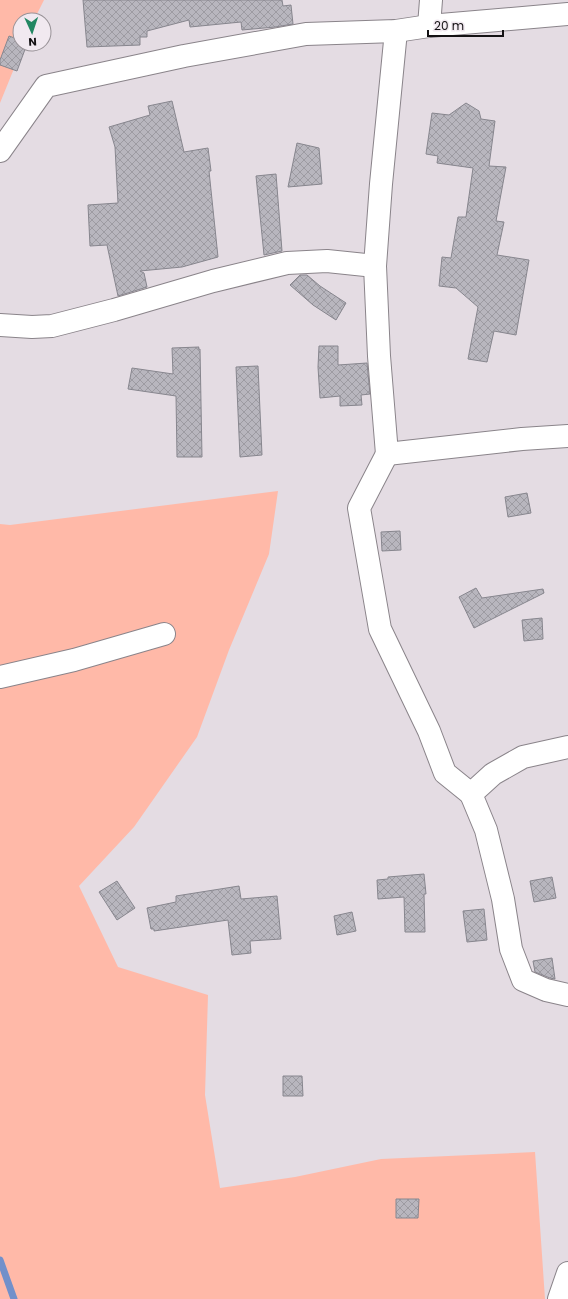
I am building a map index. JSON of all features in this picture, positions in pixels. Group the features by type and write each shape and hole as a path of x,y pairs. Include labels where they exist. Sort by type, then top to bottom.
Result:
{"street":[{"path":"429,26 431,0"},
{"path":"0,151 46,86 184,56 306,34 396,31 429,26 568,14"},
{"path":"396,31 381,184 375,266 379,356 387,454 359,508 380,629 429,731 445,773 471,794 486,830 503,899 511,949 523,980 546,990 568,995"},
{"path":"0,325 32,327 52,326 114,310 213,281 287,263 328,261 375,266"},
{"path":"387,454 522,439 568,436"},
{"path":"0,677 74,660 164,634"},
{"path":"471,794 493,774 522,757 568,747"},
{"path":"559,1299 568,1273"}],"shaded area":[{"path":"0,0 44,0 38,12 12,12 12,52 21,52 0,103"},
{"path":"278,491 269,554 229,650 197,737 134,827 79,886 118,967 208,995 205,1095 220,1188 295,1177 381,1159 535,1152 545,1299 0,1299 0,524 10,525"}],"building":[{"path":"83,0 282,0 283,6 291,5 293,24 242,30 241,22 190,27 189,20 147,31 147,37 140,37 140,45 87,47"},
{"path":"9,36 12,37 12,52 24,52 17,71 0,65 0,60"},
{"path":"172,101 184,152 208,148 218,257 182,267 140,271 144,273 147,287 118,296 107,245 90,246 88,205 118,203 115,147 109,127 150,115 148,106"},
{"path":"466,103 479,111 481,119 495,121 489,166 506,167 496,221 504,222 497,255 529,260 516,335 494,331 487,362 468,359 478,307 456,288 439,286 442,257 451,258 458,217 466,217 473,168 437,163 438,156 426,154 432,113 449,115"},
{"path":"297,143 319,148 322,184 288,187"},
{"path":"276,174 282,251 264,255 256,176"},
{"path":"300,275 307,275 320,286 346,303 336,320 313,305 290,285"},
{"path":"319,346 338,346 338,365 367,363 370,394 361,395 362,405 340,406 340,396 320,398 318,367"},
{"path":"199,347 202,457 177,457 176,396 128,389 132,368 173,374 172,348"},
{"path":"258,366 262,455 240,457 236,367"},
{"path":"527,493 531,513 508,517 505,497"},
{"path":"400,531 401,550 382,551 381,532"},
{"path":"476,588 482,598 543,589 544,593 474,628 459,597"},
{"path":"542,618 543,639 524,641 522,620"},
{"path":"424,874 426,894 424,894 425,932 405,932 404,897 378,899 377,880 388,879 388,877"},
{"path":"552,877 556,898 534,902 530,881"},
{"path":"117,881 135,908 117,920 99,892"},
{"path":"239,886 241,899 277,896 281,939 250,941 251,953 232,955 228,920 154,931 154,929 151,929 147,908 176,902 176,896"},
{"path":"484,909 487,940 467,942 463,911"},
{"path":"352,912 356,931 337,935 334,916"},
{"path":"552,958 555,979 535,972 533,961"},
{"path":"283,1076 302,1076 303,1096 283,1096"},
{"path":"396,1199 419,1199 418,1218 396,1218"}],"waterway":[{"path":"0,1260 14,1299"}]}
